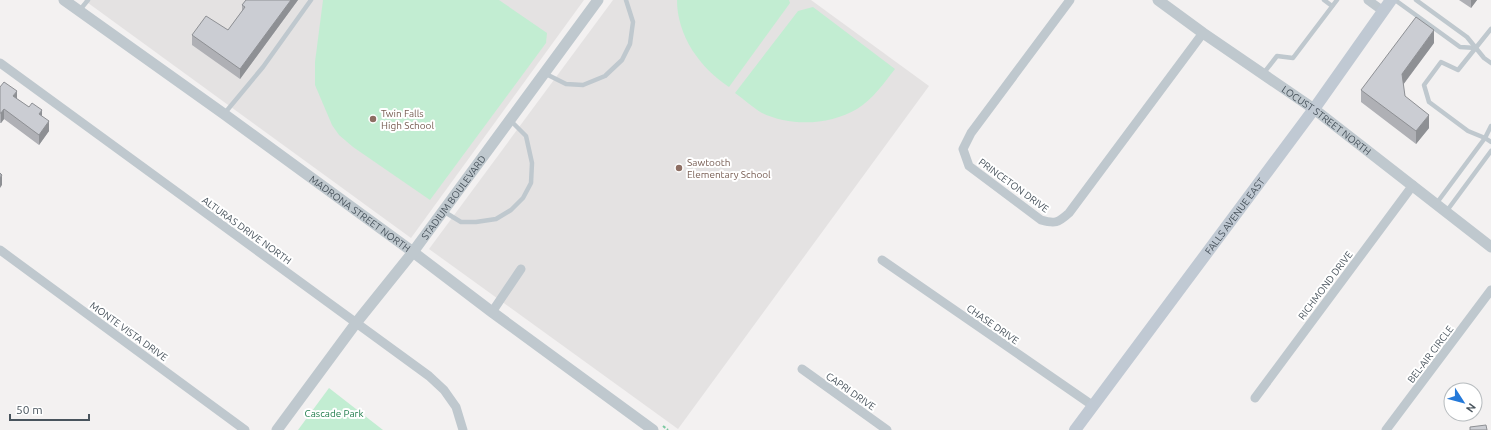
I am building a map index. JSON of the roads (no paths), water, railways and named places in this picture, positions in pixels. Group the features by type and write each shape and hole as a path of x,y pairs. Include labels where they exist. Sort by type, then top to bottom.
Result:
{"main road":[{"name":"FALLS AVENUE EAST","path":"1074,430 1314,109 1391,0"}],"street":[{"name":"MADRONA STREET NORTH","path":"64,0 224,114 653,430"},
{"name":"STADIUM BOULEVARD","path":"277,430 356,323 413,252 598,0"},
{"name":"PRINCETON DRIVE","path":"1070,0 971,133 963,148 969,166 1040,220 1052,223 1060,220 1068,213 1203,33"},
{"name":"LOCUST STREET NORTH","path":"1158,0 1203,33 1314,109 1491,246"},
{"path":"1368,0 1383,11"},
{"name":"ALTURAS DRIVE NORTH","path":"0,63 429,376 444,390 456,407 463,430"},
{"name":"RICHMOND DRIVE","path":"1255,398 1413,185"},
{"name":"MONTE VISTA DRIVE","path":"0,250 245,430"},
{"name":"CHASE DRIVE","path":"882,260 1092,405"},
{"path":"492,312 522,269"},
{"name":"BEL-AIR CIRCLE","path":"1386,430 1491,290"},
{"name":"CAPRI DRIVE","path":"802,369 888,430"}],"lane":[{"path":"79,11 88,0"},
{"path":"224,114 263,67 311,0"},
{"path":"544,73 566,84 583,84 605,76 622,60 630,44 633,22 626,0"},
{"path":"1324,0 1332,6"},
{"path":"1263,74 1277,56 1293,58 1337,0"},
{"path":"1394,0 1460,47 1476,48"},
{"path":"1416,0 1467,37 1484,58 1491,63"},
{"path":"1491,29 1458,70 1441,62 1424,85 1429,102 1468,131 1491,142"},
{"path":"443,211 461,222 476,222 496,219 511,210 523,198 530,183 532,163 526,136 510,120"},
{"path":"1436,204 1485,138 1491,126"},
{"path":"1446,212 1491,151"}],"place":[{"name":"Twin Falls High School","path":"373,119"},
{"name":"Sawtooth Elementary School","path":"679,168"}],"park label":[{"name":"Cascade Park","path":"334,413"}]}
